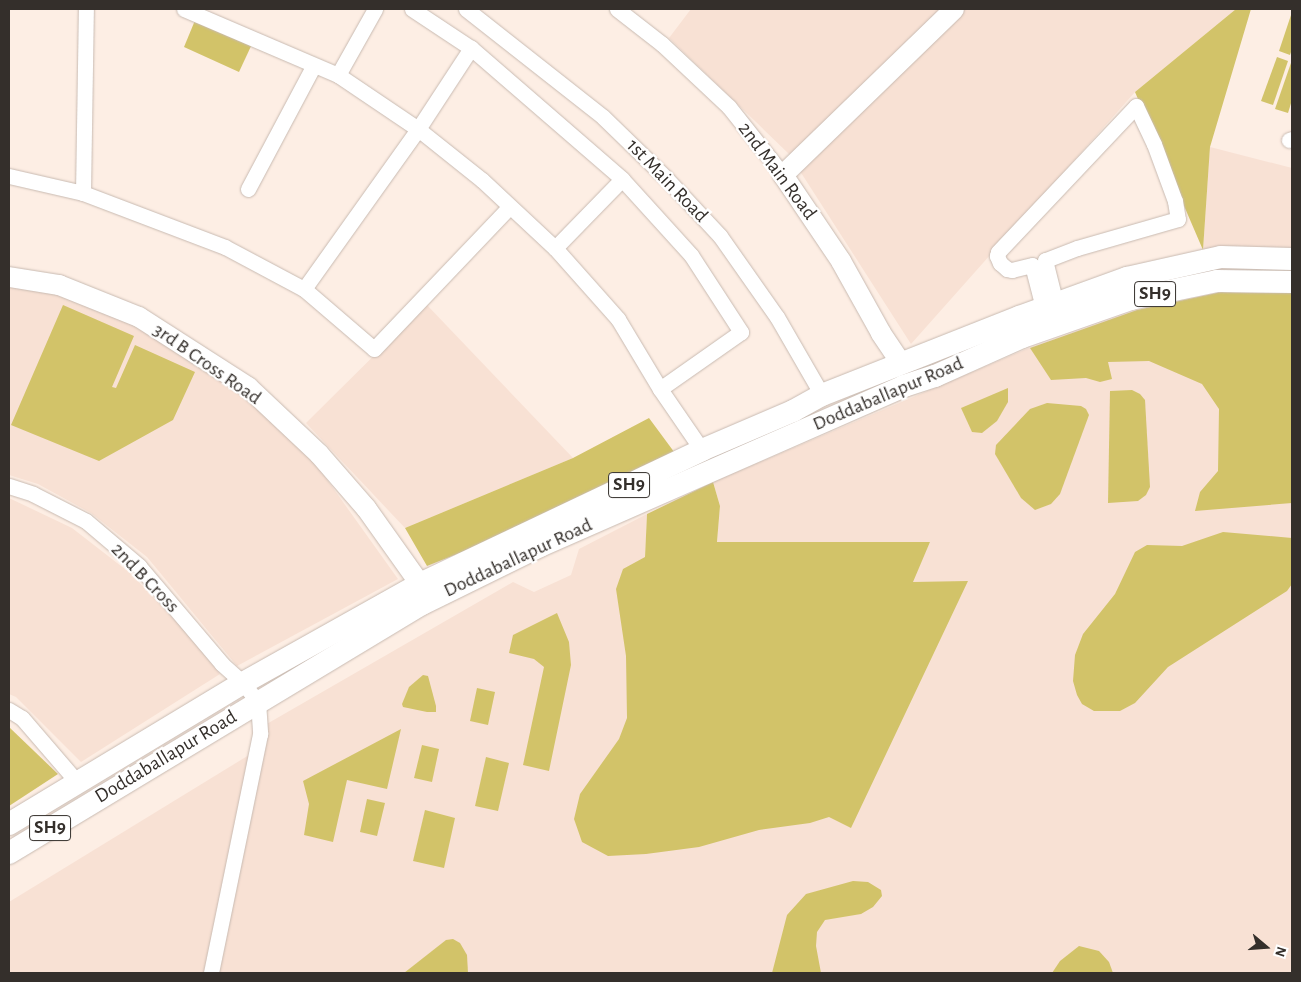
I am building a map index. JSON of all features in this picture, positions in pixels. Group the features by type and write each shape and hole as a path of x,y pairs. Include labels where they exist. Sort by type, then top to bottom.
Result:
{"main road":[{"name":"Doddaballapur Road","path":"9,853 422,604 540,546 834,416 1012,331 1050,306 1127,278 1221,258 1292,259"},
{"name":"Doddaballapur Road","path":"9,824 243,683 420,584 702,450 794,411 822,395 901,363 1131,299 1217,281 1292,282"}],"street":[{"path":"83,193 86,9"},
{"path":"184,9 338,75 418,129 482,180 555,248 618,318 660,389 702,450"},
{"path":"338,75 375,9"},
{"path":"412,9 471,48 622,180 691,255 741,332 660,389"},
{"name":"1st Main Road","path":"466,9 603,117 680,192 720,236 777,317 822,395"},
{"name":"2nd Main Road","path":"617,9 662,44 728,107 783,175 841,261 881,333 901,363"},
{"path":"783,175 954,9"},
{"path":"304,289 418,129 471,48"},
{"path":"248,189 314,65"},
{"path":"1136,106 1154,144 1175,201 1178,219 1077,248 1039,263 1012,270 1007,269 1000,263 997,256 998,252 1136,106"},
{"path":"9,176 83,193 225,247 304,289 374,348 509,207"},
{"path":"555,248 622,180"},
{"path":"1039,263 1050,306"},
{"name":"3rd B Cross Road","path":"9,277 59,285 139,317 248,387 319,454 366,508 420,584"},
{"name":"2nd B Cross","path":"9,486 32,494 86,521 139,566 222,664 243,683 258,702"},
{"path":"211,973 260,734 258,702"},
{"path":"9,710 22,718 77,782"}],"shaded area":[{"path":"691,9 1236,9 1135,92 911,344 789,154 669,38"},
{"path":"1236,9 1251,9 1210,147 1203,250 1135,92"},
{"path":"1291,15 1292,49 1290,55 1279,51"},
{"path":"196,18 252,44 239,72 184,47"},
{"path":"1277,57 1288,61 1273,105 1261,101"},
{"path":"1292,60 1292,100 1288,113 1275,109"},
{"path":"1210,147 1292,168 1292,248 1203,250"},
{"path":"9,284 48,290 135,322 244,393 318,467 398,579 237,666 147,557 91,513 38,484 9,475"},
{"path":"1221,292 1292,293 1292,503 1195,511 1200,492 1218,471 1219,409 1202,384 1149,361 1108,362 1112,379 1100,382 1086,378 1051,380 1030,348 1137,310"},
{"path":"1292,293 1292,973 217,973 265,725 513,582 534,592 571,575 579,549 647,514 638,719 912,582 930,542 717,542 720,506 713,482 1024,350 1137,310"},
{"path":"426,304 573,458 405,528 306,423"},
{"path":"63,305 134,336 112,387 116,388 135,345 195,372 173,420 99,461 11,425"},
{"path":"1008,388 1008,402 997,421 982,433 972,432 961,408"},
{"path":"1132,390 1140,394 1145,400 1150,487 1146,495 1138,501 1108,503 1110,391"},
{"path":"1047,403 1081,406 1086,409 1089,415 1060,494 1051,504 1035,510 1021,498 995,454 996,445 1030,409"},
{"path":"649,418 683,464 427,566 405,528 573,458"},
{"path":"713,482 720,506 717,542 930,542 913,582 968,581 851,828 829,817 810,823 759,830 699,847 646,854 608,856 582,842 574,819 580,794 619,739 627,718 626,656 616,589 623,569 645,557 647,514"},
{"path":"9,498 72,528 130,573 191,637 220,674 81,762 16,697 9,694"},
{"path":"1223,532 1292,538 1292,584 1287,591 1168,667 1135,703 1120,711 1094,711 1082,704 1073,681 1075,655 1083,634 1115,594 1135,552 1147,545 1182,546"},
{"path":"557,613 569,642 571,665 549,771 523,765 544,667 534,659 509,653 513,635"},
{"path":"423,675 428,676 436,712 403,707 402,704 409,687"},
{"path":"477,688 495,692 488,725 470,721"},
{"path":"9,727 58,774 9,806"},
{"path":"401,729 387,789 347,780 333,842 304,835 309,804 303,781"},
{"path":"422,745 439,749 432,782 414,778"},
{"path":"249,755 207,973 9,973 9,902"},
{"path":"486,757 509,763 498,811 475,806"},
{"path":"367,799 385,803 377,836 360,832"},
{"path":"425,810 455,818 444,868 413,861"},
{"path":"853,881 868,882 881,890 882,896 873,907 861,914 825,920 817,932 816,946 821,973 772,973 787,915 806,894"},
{"path":"453,939 460,943 467,955 468,973 404,973 446,940"},
{"path":"1079,946 1099,951 1109,962 1113,973 1052,973 1060,961"}]}
